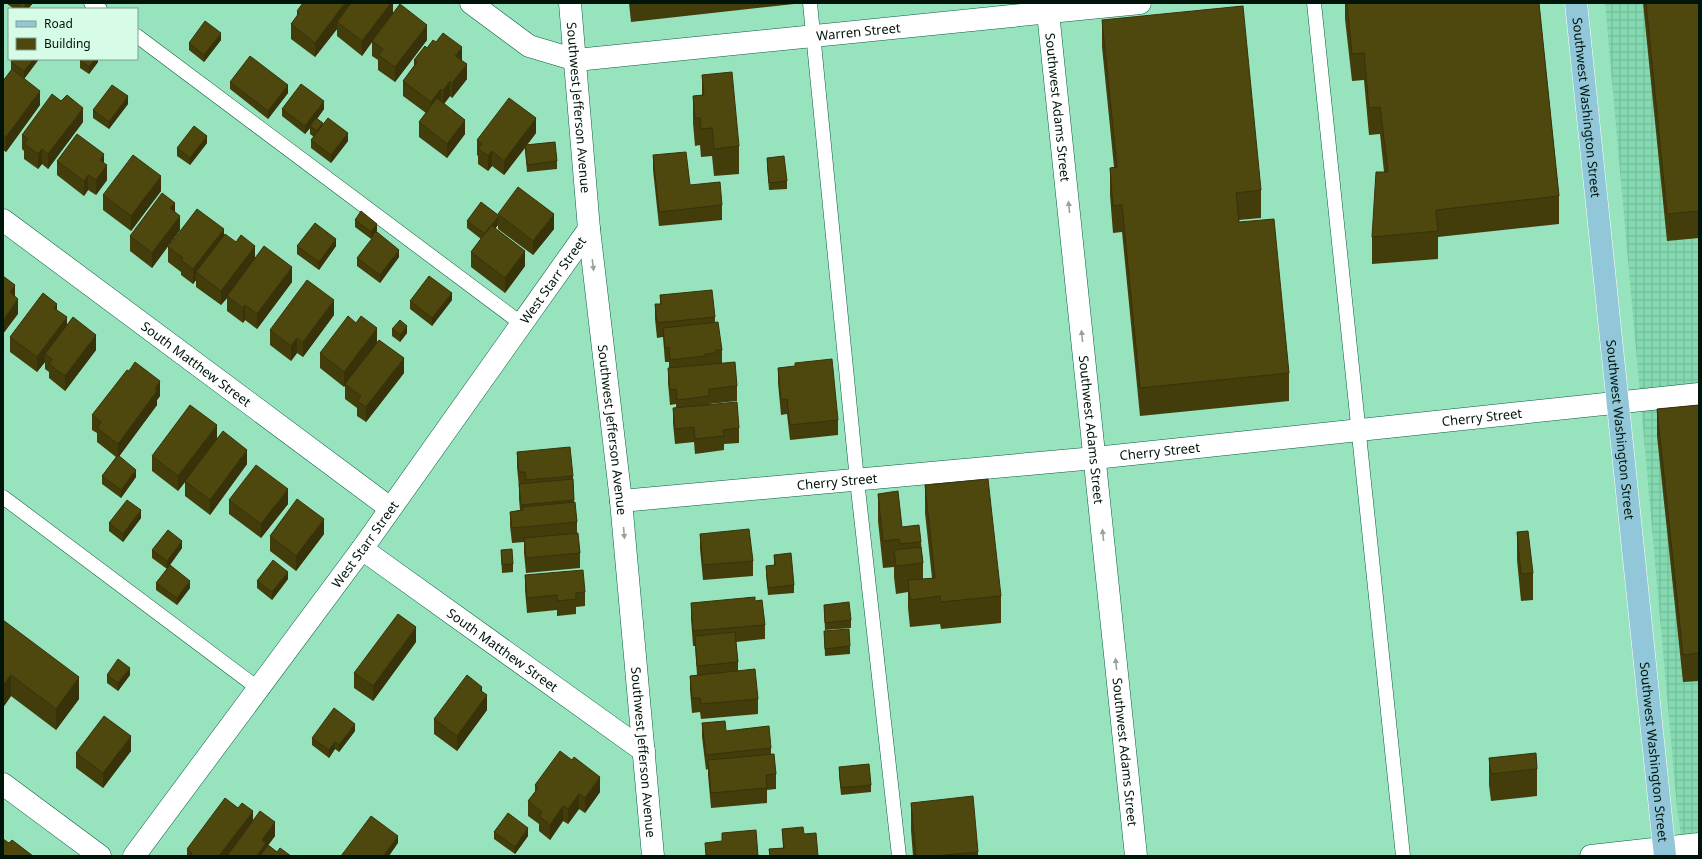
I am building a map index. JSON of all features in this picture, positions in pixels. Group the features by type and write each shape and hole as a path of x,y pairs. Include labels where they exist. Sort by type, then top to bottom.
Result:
{"main road":[{"name":"Southwest Washington Street","path":"1576,3 1665,852"}],"street":[{"path":"471,3 529,46 576,60"},
{"name":"Southwest Jefferson Avenue","path":"570,3 576,60 589,229 620,501 644,751 649,852"},
{"name":"Warren Street","path":"576,60 813,36 1048,8 1140,3"},
{"name":"Southwest Adams Street","path":"1048,8 1136,856"},
{"name":"South Matthew Street","path":"3,220 390,508"},
{"name":"West Starr Street","path":"134,856 362,549 589,229"},
{"name":"Cherry Street","path":"620,501 1095,458 1699,394"},
{"name":"South Matthew Street","path":"362,549 644,751"},
{"path":"3,784 100,856"},
{"path":"1591,856 1665,852 1699,844"}],"lane":[{"path":"810,3 857,480 899,856"},
{"path":"1314,3 1403,856"},
{"path":"138,37 522,324"},
{"path":"3,497 259,689"}],"shaded area":[{"path":"1605,3 1699,3 1699,856 1684,856 1677,808"}],"building":[{"path":"16,3 27,3 23,8"},
{"path":"303,3 345,3 315,43 291,24 299,13 297,11"},
{"path":"351,3 391,3 362,41 337,22"},
{"path":"1347,3 1539,3 1559,196 1436,210 1438,231 1372,237 1376,172 1388,172 1380,107 1369,108 1364,53 1352,54"},
{"path":"1646,3 1699,3 1699,211 1667,214"},
{"path":"400,4 427,25 395,67 378,55 383,49 372,41"},
{"path":"1243,6 1261,190 1236,193 1239,222 1274,219 1289,373 1140,388 1122,205 1113,206 1110,168 1117,167 1102,20"},
{"path":"205,21 221,33 204,55 189,43"},
{"path":"443,33 462,47 455,56 467,64 452,83 450,81 443,91 441,89 431,102 403,81 417,62 414,60 425,46 427,48 433,40 436,42"},
{"path":"250,56 288,85 268,111 230,82"},
{"path":"12,60 33,60 24,71 11,62"},
{"path":"80,60 94,60 89,67"},
{"path":"12,69 40,91 6,137 3,135 3,81"},
{"path":"732,72 739,146 714,149 712,128 701,129 700,118 695,118 693,96 704,95 702,75"},
{"path":"301,84 324,101 305,126 282,109"},
{"path":"112,85 128,96 109,122 93,110"},
{"path":"52,94 61,101 67,95 83,108 48,154 42,149 38,154 24,144 28,139 22,135"},
{"path":"437,98 465,120 447,144 419,122"},
{"path":"509,98 536,118 504,161 492,151 488,156 478,149 482,144 477,140"},
{"path":"316,118 323,123 317,131 310,126"},
{"path":"328,118 348,133 331,155 311,140"},
{"path":"194,126 207,136 190,158 177,148"},
{"path":"77,134 104,154 100,160 107,165 96,180 88,175 84,181 57,161"},
{"path":"555,142 557,161 527,165 525,145"},
{"path":"686,152 690,185 720,182 722,205 659,212 653,155"},
{"path":"133,155 161,176 131,216 103,195"},
{"path":"784,156 787,181 769,183 767,158"},
{"path":"518,187 554,214 533,241 498,214"},
{"path":"162,193 175,203 170,208 180,216 152,253 130,236"},
{"path":"481,202 498,215 485,234 467,221"},
{"path":"197,209 224,229 193,269 181,260 183,258 168,247"},
{"path":"361,211 377,224 371,232 355,220"},
{"path":"315,223 336,239 319,262 297,246"},
{"path":"491,225 525,251 505,278 471,252"},
{"path":"377,232 399,250 380,275 357,258"},
{"path":"225,234 236,242 241,235 255,246 221,291 196,272"},
{"path":"264,246 292,267 257,314 245,305 243,308 227,296"},
{"path":"3,276 15,285 10,292 18,299 3,320"},
{"path":"429,276 452,293 432,318 410,301"},
{"path":"307,280 334,300 303,342 297,338 291,346 270,330"},
{"path":"712,290 715,317 657,323 655,304 661,304 660,295"},
{"path":"43,293 57,304 54,308 67,317 37,357 10,337"},
{"path":"348,316 356,323 361,316 377,328 344,372 320,353"},
{"path":"73,317 96,335 65,376 49,364 52,359 45,354"},
{"path":"400,320 407,326 400,335 392,329"},
{"path":"718,322 722,350 716,350 716,353 705,354 705,356 670,360 669,347 665,348 663,328"},
{"path":"379,340 404,358 366,407 357,401 361,396 345,384"},
{"path":"832,359 838,420 790,425 787,399 781,400 778,368 795,366 795,363"},
{"path":"135,362 160,381 155,389 157,391 118,444 97,428 101,422 92,415"},
{"path":"735,362 737,386 709,389 709,396 677,400 676,389 670,390 668,368"},
{"path":"737,402 739,428 723,430 724,436 695,439 694,427 675,429 673,408"},
{"path":"190,405 217,425 178,476 152,456"},
{"path":"1699,405 1699,653 1683,655 1657,409"},
{"path":"223,431 247,450 210,500 185,481"},
{"path":"570,447 573,476 526,480 525,472 519,472 517,452"},
{"path":"118,455 136,470 121,490 102,476"},
{"path":"256,465 288,489 261,524 229,500"},
{"path":"573,479 574,500 521,505 519,484"},
{"path":"988,479 1001,596 941,602 940,596 910,600 908,580 935,578 925,485"},
{"path":"898,491 902,527 919,525 921,542 900,544 899,539 883,541 878,494"},
{"path":"297,499 324,519 296,556 270,536"},
{"path":"127,500 141,510 123,534 109,523"},
{"path":"575,502 577,522 512,528 510,512 523,510 522,507"},
{"path":"749,529 753,561 703,565 700,534"},
{"path":"168,530 182,541 167,561 152,550"},
{"path":"1528,531 1533,573 1521,574 1517,532"},
{"path":"578,533 580,553 526,558 524,538"},
{"path":"921,547 923,563 896,566 894,550"},
{"path":"512,549 513,564 502,565 501,550"},
{"path":"791,553 794,585 768,588 766,566 775,565 774,555"},
{"path":"273,560 288,572 272,592 257,581"},
{"path":"170,565 190,581 177,598 156,583"},
{"path":"583,570 585,592 576,593 576,599 557,601 557,595 527,598 525,575"},
{"path":"755,597 755,601 762,600 765,625 693,631 691,603"},
{"path":"849,602 851,620 825,623 824,605"},
{"path":"398,614 416,627 373,686 354,673"},
{"path":"3,620 79,677 56,709 11,675 3,684"},
{"path":"849,629 850,646 825,649 824,631"},
{"path":"735,632 738,662 697,666 695,636"},
{"path":"118,659 130,668 118,683 107,675"},
{"path":"755,669 758,699 701,704 700,698 692,698 690,676"},
{"path":"467,675 482,687 480,690 487,695 457,736 434,719"},
{"path":"334,708 355,724 339,745 335,742 329,750 312,738"},
{"path":"104,716 131,736 103,773 76,753"},
{"path":"725,721 726,731 769,726 771,748 706,755 702,723"},
{"path":"560,751 572,760 574,757 600,777 585,798 579,794 568,809 563,806 550,825 539,816 542,812 528,801 538,788 535,785"},
{"path":"1536,753 1537,769 1491,774 1489,758"},
{"path":"774,754 776,774 766,775 767,788 711,793 708,760"},
{"path":"869,764 871,785 841,788 839,767"},
{"path":"973,796 978,852 935,856 916,856 911,803"},
{"path":"225,798 238,808 242,803 253,811 219,856 192,856 192,853 187,849"},
{"path":"260,811 275,822 262,840 266,843 257,856 227,856"},
{"path":"508,813 528,828 515,847 494,832"},
{"path":"371,816 398,836 383,856 341,856"},
{"path":"803,827 804,834 816,833 818,856 770,856 769,849 784,848 782,829"},
{"path":"756,830 758,856 706,856 705,843 722,841 722,833"},
{"path":"3,839 9,843 12,840 33,856 3,856"},
{"path":"268,845 277,852 280,848 291,856 260,856"}]}
